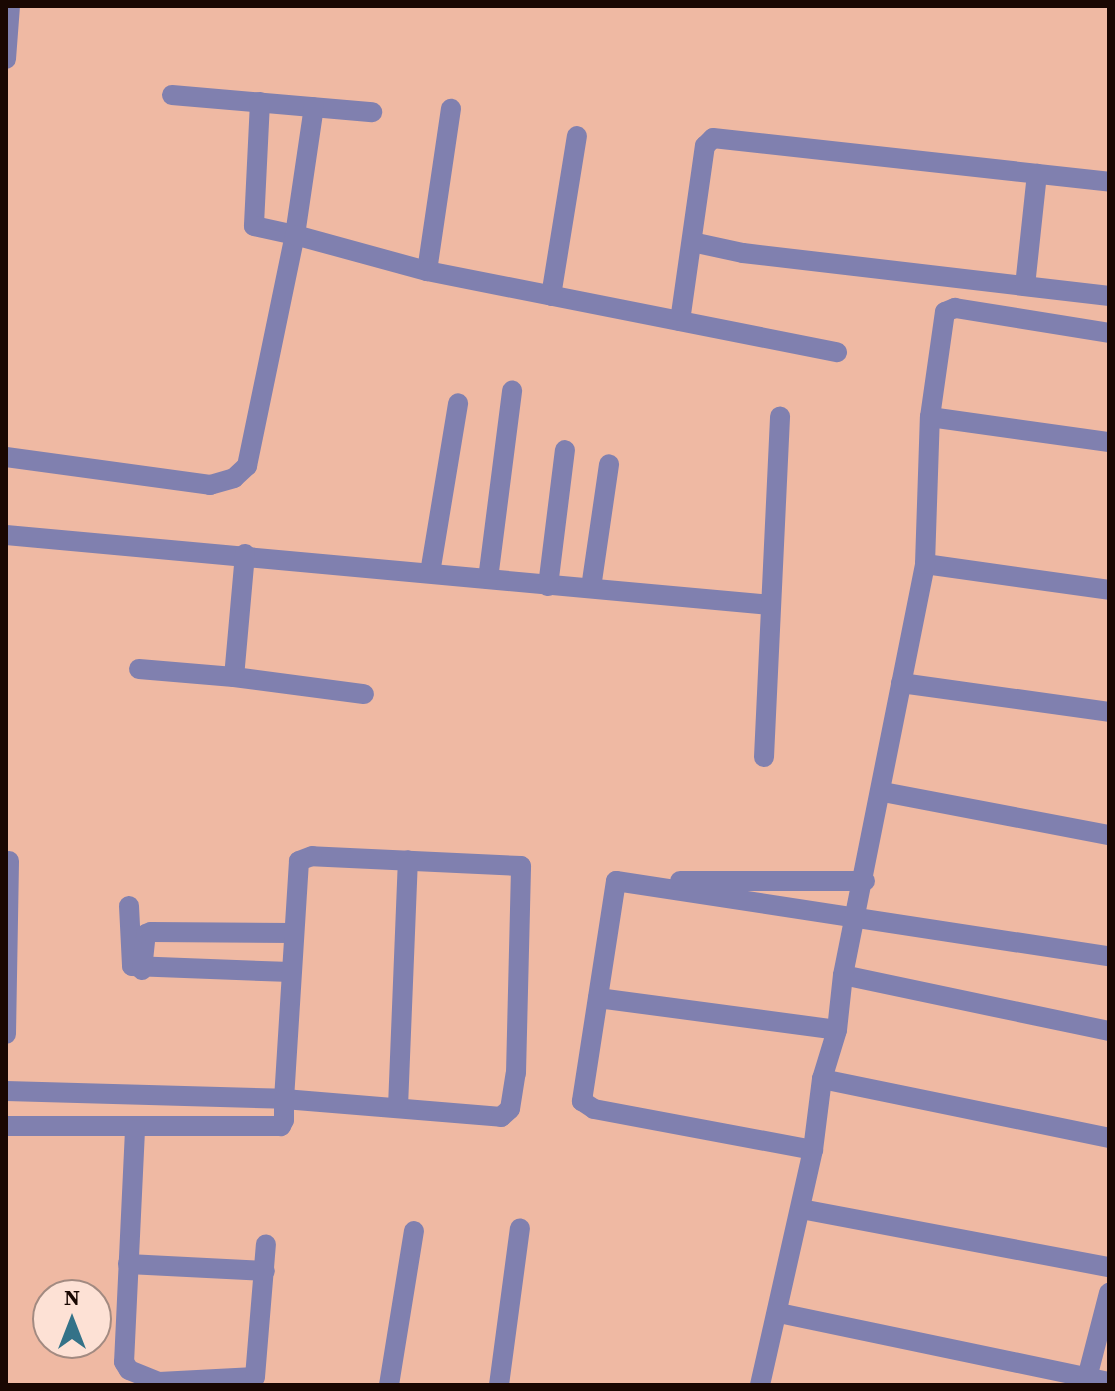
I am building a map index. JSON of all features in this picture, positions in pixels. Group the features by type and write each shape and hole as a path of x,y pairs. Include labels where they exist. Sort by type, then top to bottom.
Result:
{"street":[{"path":"6,59 10,6"},
{"path":"172,95 372,112"},
{"path":"260,102 254,226 427,271 837,352"},
{"path":"6,457 210,485 234,478 247,466 295,235 314,107"},
{"path":"427,271 451,109"},
{"path":"551,296 577,136"},
{"path":"680,321 705,146 713,138 1109,182"},
{"path":"1025,286 1037,174"},
{"path":"692,242 743,253 1109,296"},
{"path":"760,1385 779,1313 813,1150 822,1079 837,1030 843,975 883,792 925,564 930,417 945,312 955,308 1109,333"},
{"path":"488,579 512,391"},
{"path":"430,573 458,403"},
{"path":"764,757 780,416"},
{"path":"930,417 1109,442"},
{"path":"548,586 565,450"},
{"path":"591,588 609,464"},
{"path":"6,535 245,554 548,586 770,605"},
{"path":"234,677 245,554"},
{"path":"925,564 1109,590"},
{"path":"139,669 234,677 364,694"},
{"path":"901,683 1109,712"},
{"path":"883,792 1109,835"},
{"path":"6,1091 284,1099 501,1117 510,1109 516,1073 521,866 302,858 293,933 284,1099 284,1120 277,1128 135,1130 6,1126"},
{"path":"398,1107 408,860"},
{"path":"6,1034 9,861"},
{"path":"616,881 865,881"},
{"path":"616,881 1109,956"},
{"path":"616,881 580,1096 589,1107 813,1150"},
{"path":"129,906 128,954 132,966 142,970 291,972"},
{"path":"142,970 149,932 293,933"},
{"path":"843,975 1109,1031"},
{"path":"598,998 837,1030"},
{"path":"822,1079 1109,1138"},
{"path":"135,1130 124,1362 137,1377 159,1382 242,1381 255,1377 266,1244"},
{"path":"801,1209 1109,1267"},
{"path":"499,1385 520,1228"},
{"path":"389,1385 414,1231"},
{"path":"128,1264 265,1271"},
{"path":"1087,1378 1109,1293"},
{"path":"779,1313 1109,1382"}]}
